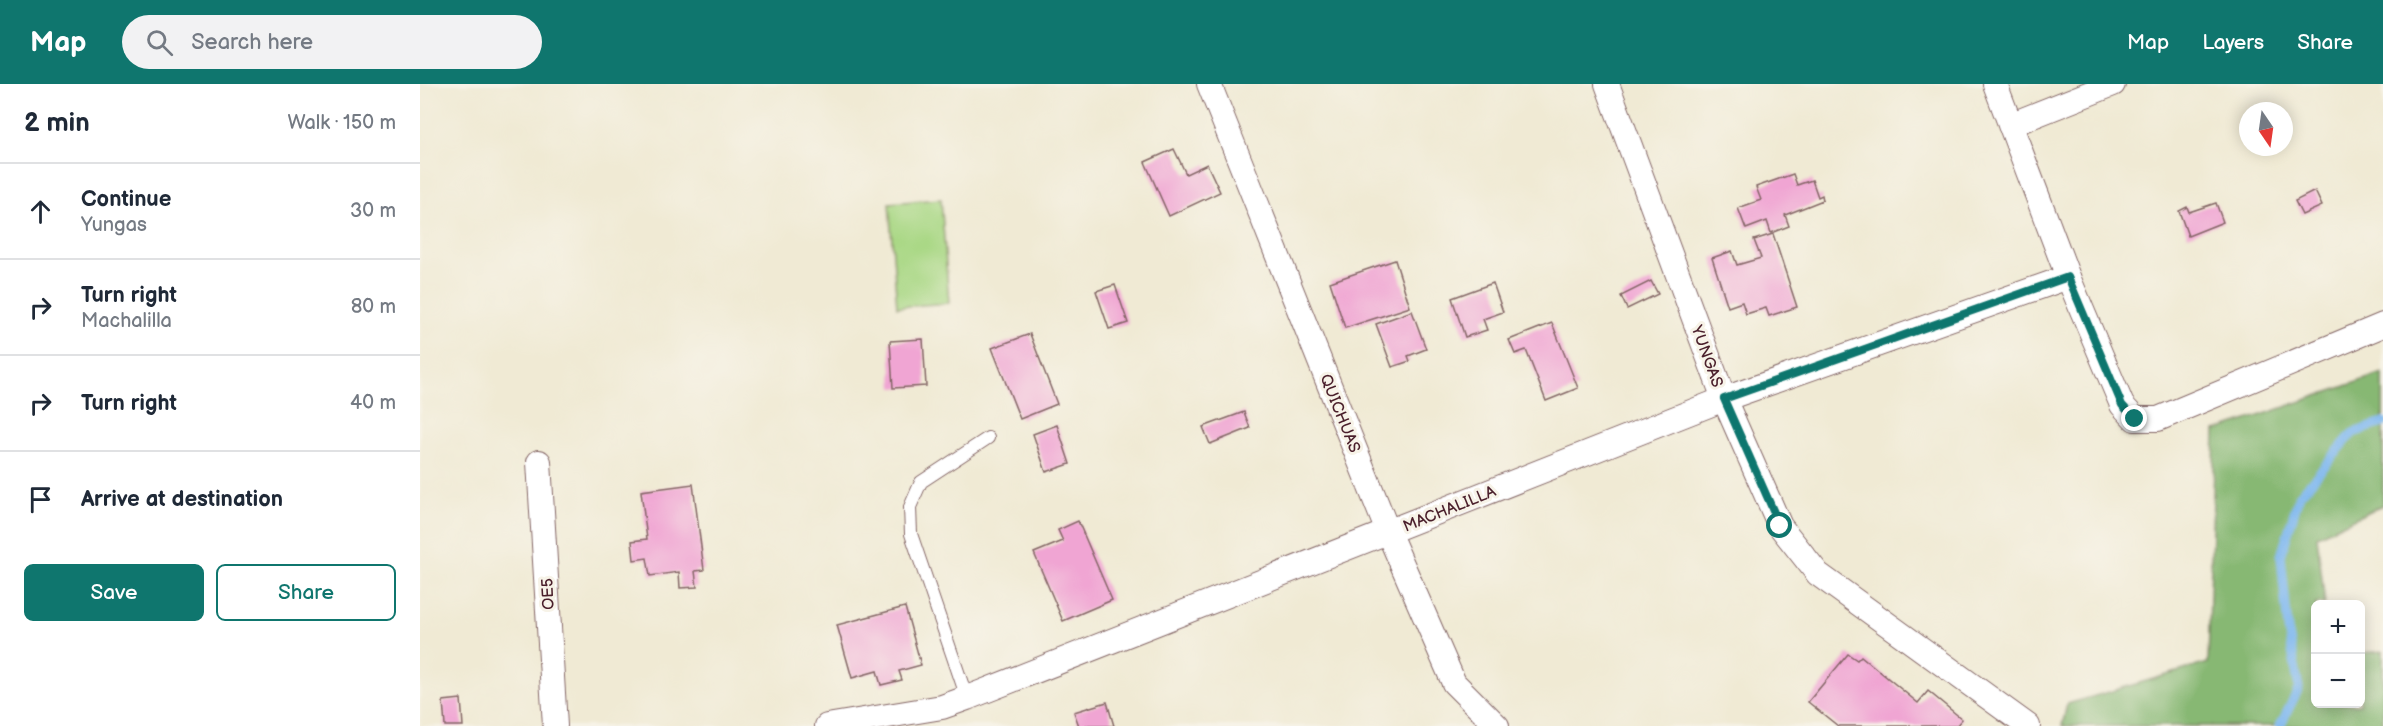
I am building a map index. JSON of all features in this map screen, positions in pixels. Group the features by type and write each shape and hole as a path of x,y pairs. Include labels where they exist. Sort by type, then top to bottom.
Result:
{"street":[{"name":"QUICHUAS","path":"1209,84 1388,531 1454,683 1497,726"},
{"name":"YUNGAS","path":"1607,84 1724,399 1780,526 1818,574 2028,726"},
{"path":"1995,84 2068,277 2122,405 2135,419 2158,419 2383,325"},
{"path":"2010,125 2113,84"},
{"name":"MACHALILLA","path":"827,726 942,717 967,698 1724,399 2068,277"},
{"name":"OE5","path":"539,462 555,726"}],"lane":[{"path":"967,698 911,534 910,507 921,482 988,438"}],"green space":[{"path":"941,199 949,303 897,307 889,203"},
{"path":"2383,373 2383,505 2317,536 2325,600 2311,600 2311,708 2365,708 2365,653 2383,651 2383,726 2062,726 2067,704 2208,663 2215,431"}],"building":[{"path":"1174,149 1186,174 1207,164 1220,192 1169,216 1145,162"},
{"path":"1793,174 1797,185 1812,180 1818,197 1822,195 1823,200 1785,215 1789,226 1771,233 1767,221 1746,229 1738,208 1761,200 1756,187"},
{"path":"2315,191 2322,206 2302,215 2295,201"},
{"path":"2216,203 2223,222 2188,236 2179,211 2187,207 2189,212"},
{"path":"1773,234 1797,307 1769,316 1766,308 1746,314 1742,302 1728,307 1712,258 1732,251 1737,265 1761,258 1754,240"},
{"path":"1395,260 1410,307 1345,328 1330,282"},
{"path":"1651,281 1658,294 1627,309 1621,296"},
{"path":"1493,283 1503,312 1483,319 1487,330 1465,337 1452,298"},
{"path":"1115,285 1128,323 1109,329 1096,291"},
{"path":"1412,311 1426,349 1408,356 1410,361 1392,367 1376,324"},
{"path":"1552,323 1578,388 1546,401 1526,350 1515,354 1509,340"},
{"path":"1030,334 1057,404 1020,419 992,348"},
{"path":"923,339 926,386 893,388 890,341"},
{"path":"1244,412 1250,428 1210,444 1203,427"},
{"path":"1057,425 1070,464 1046,472 1033,434"},
{"path":"693,484 704,570 695,571 697,587 680,588 679,572 650,576 647,558 634,560 632,541 647,539 641,491"},
{"path":"1078,521 1112,600 1063,621 1034,553 1063,541 1058,530"},
{"path":"905,607 921,665 899,671 902,680 881,685 877,671 852,678 837,625"},
{"path":"1848,654 1857,660 1861,656 1918,703 1928,691 1962,719 1956,726 1838,726 1808,702"},
{"path":"461,699 463,726 445,726 443,701"},
{"path":"1107,702 1114,726 1079,726 1074,712"}],"waterway":[{"path":"2280,726 2299,688 2288,629 2281,556 2299,496 2353,433 2383,423"}],"route":[{"path":"1780,526 1724,399 2068,277 2122,405 2135,419"}]}
